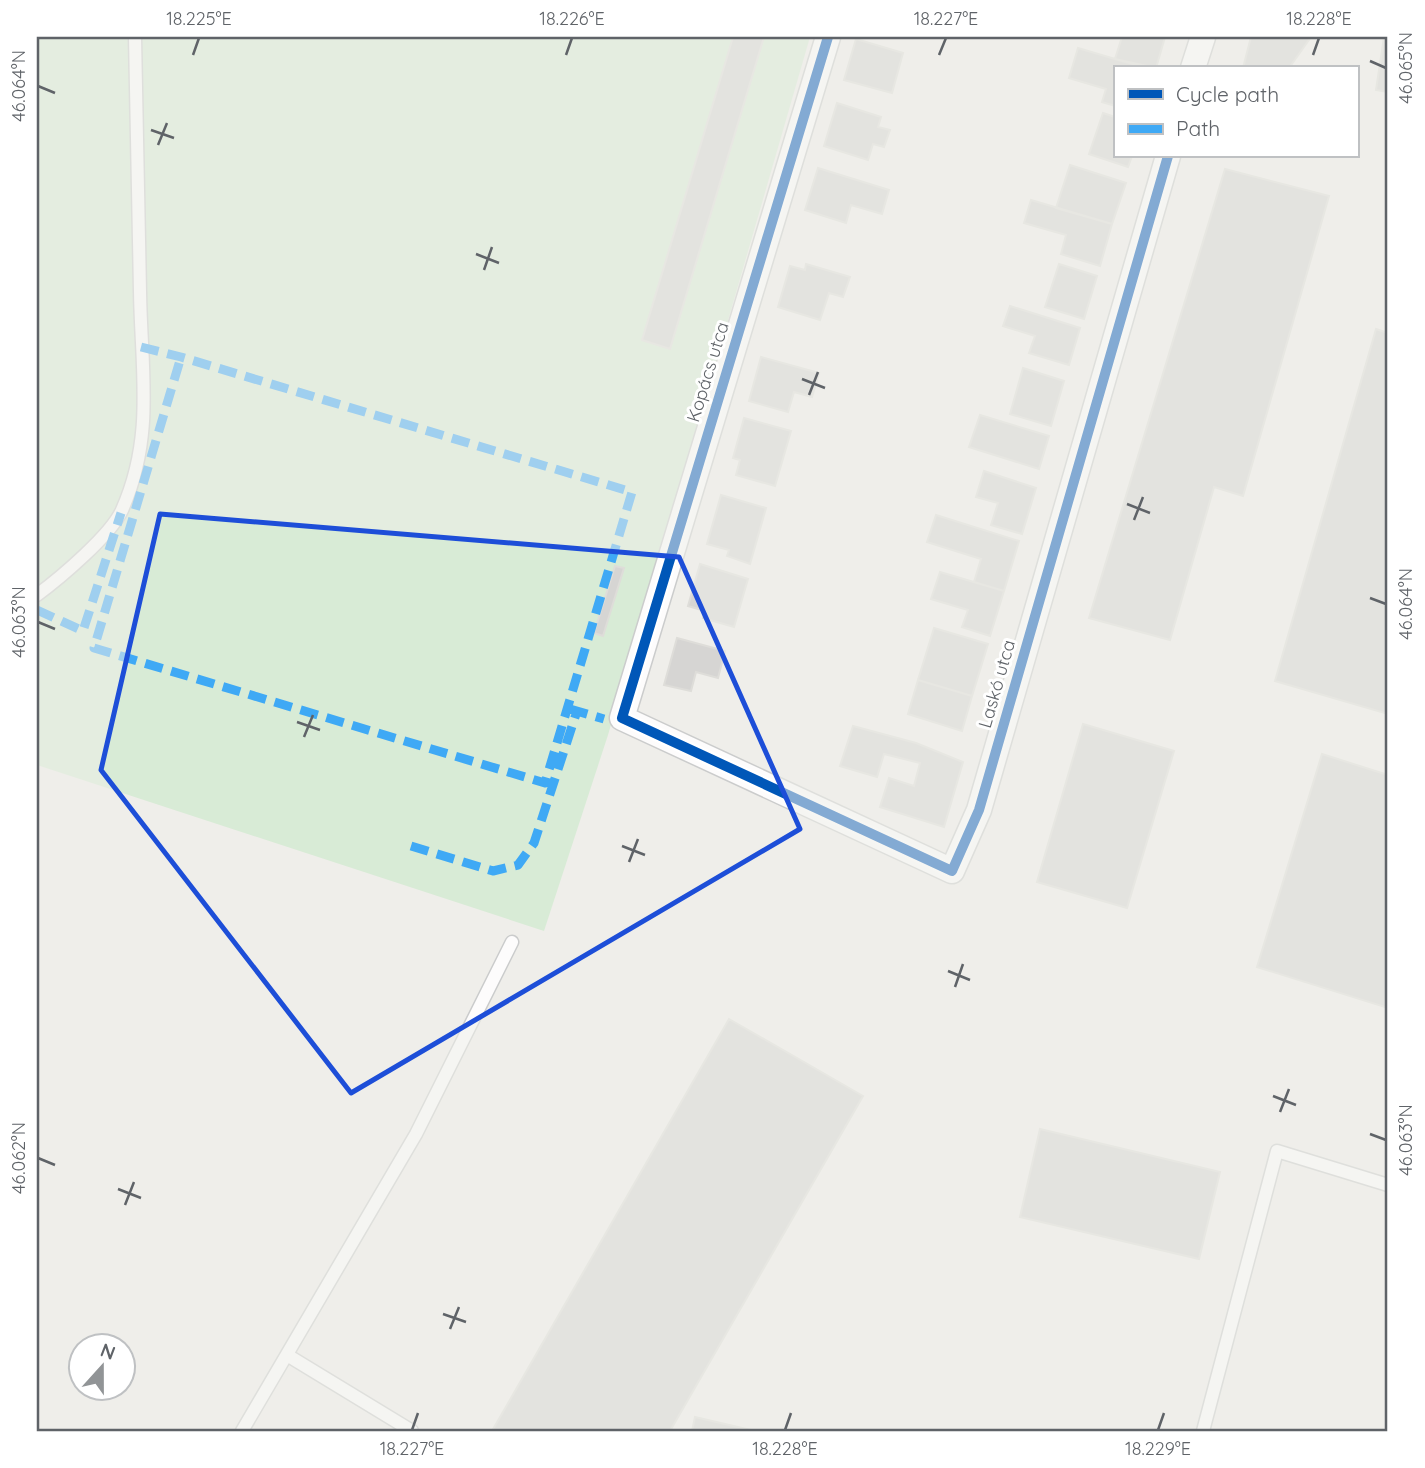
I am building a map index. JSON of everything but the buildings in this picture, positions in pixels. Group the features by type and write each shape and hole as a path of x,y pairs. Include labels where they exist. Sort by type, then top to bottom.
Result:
{"street":[{"name":"Kopács utca","path":"622,718 828,37"},
{"path":"1195,66 1203,37"},
{"name":"Laskó utca","path":"622,718 952,870 979,810 1167,158"}],"lane":[{"path":"37,595 72,569 121,513 142,454 145,400 141,347 135,37"},
{"path":"242,1431 416,1133 512,942"},
{"path":"1203,1431 1277,1151 1388,1185"},
{"path":"287,1355 412,1431"}],"highlighted area":[{"path":"160,514 679,557 800,829 351,1093 101,770"}],"green space":[{"path":"37,37 810,37 608,735 544,931 37,765"}],"marked path":[{"path":"141,347 181,357 632,492 545,783 94,648 181,357"},
{"path":"37,610 83,631 121,513"},
{"path":"570,709 604,719"},
{"path":"411,846 493,871 518,865 534,843 577,711"}],"cycle path":[{"path":"828,37 622,718 952,871 979,810 1167,158"}]}
